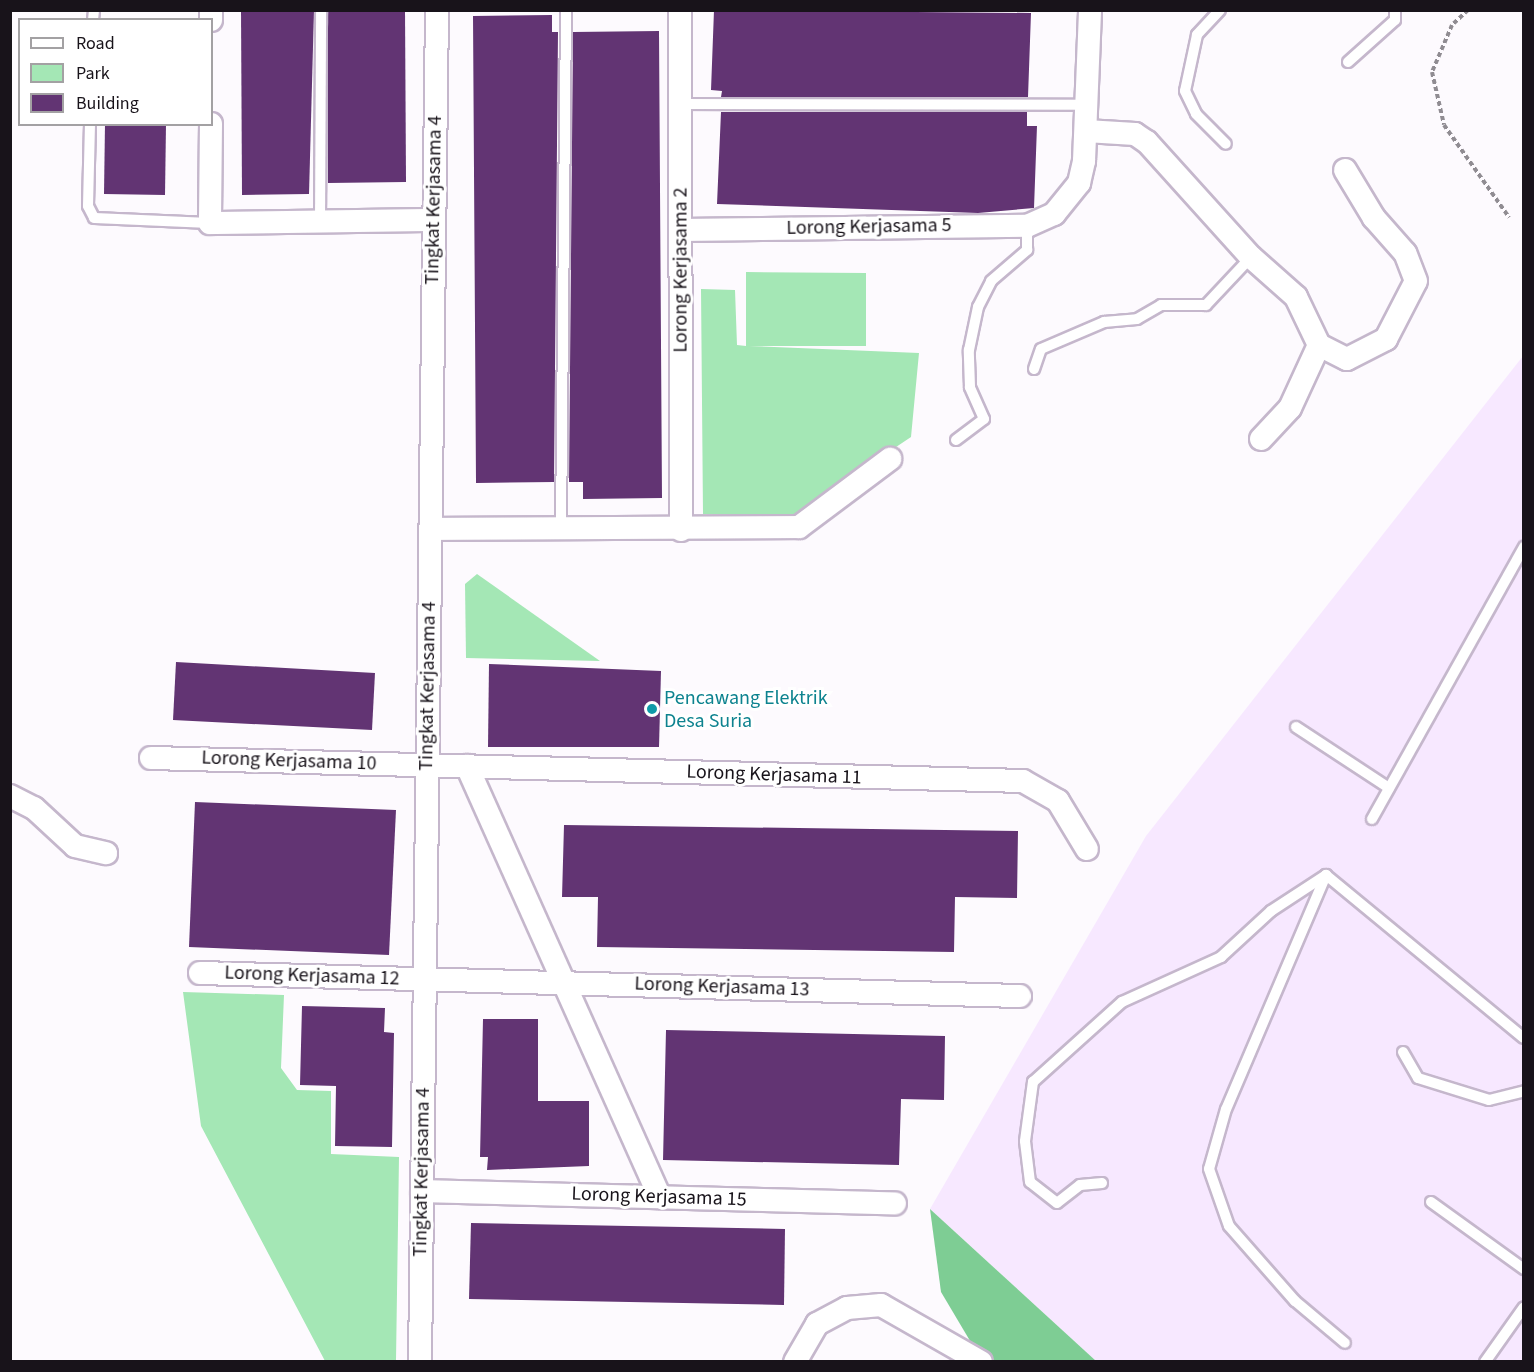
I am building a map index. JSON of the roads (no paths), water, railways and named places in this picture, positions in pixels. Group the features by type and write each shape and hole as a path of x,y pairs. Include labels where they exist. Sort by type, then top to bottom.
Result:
{"street":[{"name":"Tingkat Kerjasama 4","path":"420,1362 436,10"},
{"name":"Lorong Kerjasama 2","path":"680,10 681,530"},
{"path":"1090,10 1085,105 1086,131 1135,134 1148,142 1251,257 1296,297 1319,345 1347,358 1386,339 1416,281 1405,253 1374,218 1345,170"},
{"path":"211,126 210,224 320,224 434,220"},
{"name":"Lorong Kerjasama 5","path":"681,230 1027,225 1054,214 1079,183 1086,131"},
{"path":"1261,440 1290,408 1319,345"},
{"path":"430,529 561,531 799,527 890,459"},
{"name":"Lorong Kerjasama 10","path":"151,758 427,765"},
{"name":"Lorong Kerjasama 11","path":"427,765 1023,782 1058,801 1087,849"},
{"path":"467,766 660,1197"},
{"path":"10,796 34,808 75,846 106,853"},
{"name":"Lorong Kerjasama 12","path":"200,973 424,979"},
{"name":"Lorong Kerjasama 13","path":"424,979 1020,996"},
{"name":"Lorong Kerjasama 15","path":"422,1191 895,1203"},
{"path":"795,1362 817,1324 847,1308 881,1305 981,1362"}],"lane":[{"path":"320,224 321,10"},
{"path":"561,531 566,10"},
{"path":"1220,10 1197,35 1185,91 1196,114 1226,144"},
{"path":"1348,62 1395,20 1395,10"},
{"path":"681,104 1085,105"},
{"path":"90,126 88,206 94,218 210,224"},
{"path":"956,440 984,419 970,387 969,350 978,307 991,281 1027,250 1027,225"},
{"path":"1034,369 1041,349 1104,322 1137,319 1161,305 1206,305 1251,257"},
{"path":"1372,819 1524,547"},
{"path":"1296,727 1389,788"},
{"path":"1326,875 1524,1038"},
{"path":"1102,1183 1080,1185 1057,1203 1030,1182 1025,1141 1034,1082 1122,1002 1221,957 1271,911 1326,875"},
{"path":"1326,875 1226,1109 1209,1169 1229,1226 1295,1301 1345,1343"},
{"path":"1403,1052 1418,1078 1489,1100 1524,1091"},
{"path":"1431,1202 1524,1269"},
{"path":"1485,1362 1524,1307"}],"place":[{"name":"Pencawang Elektrik Desa Suria","path":"652,709"}]}
